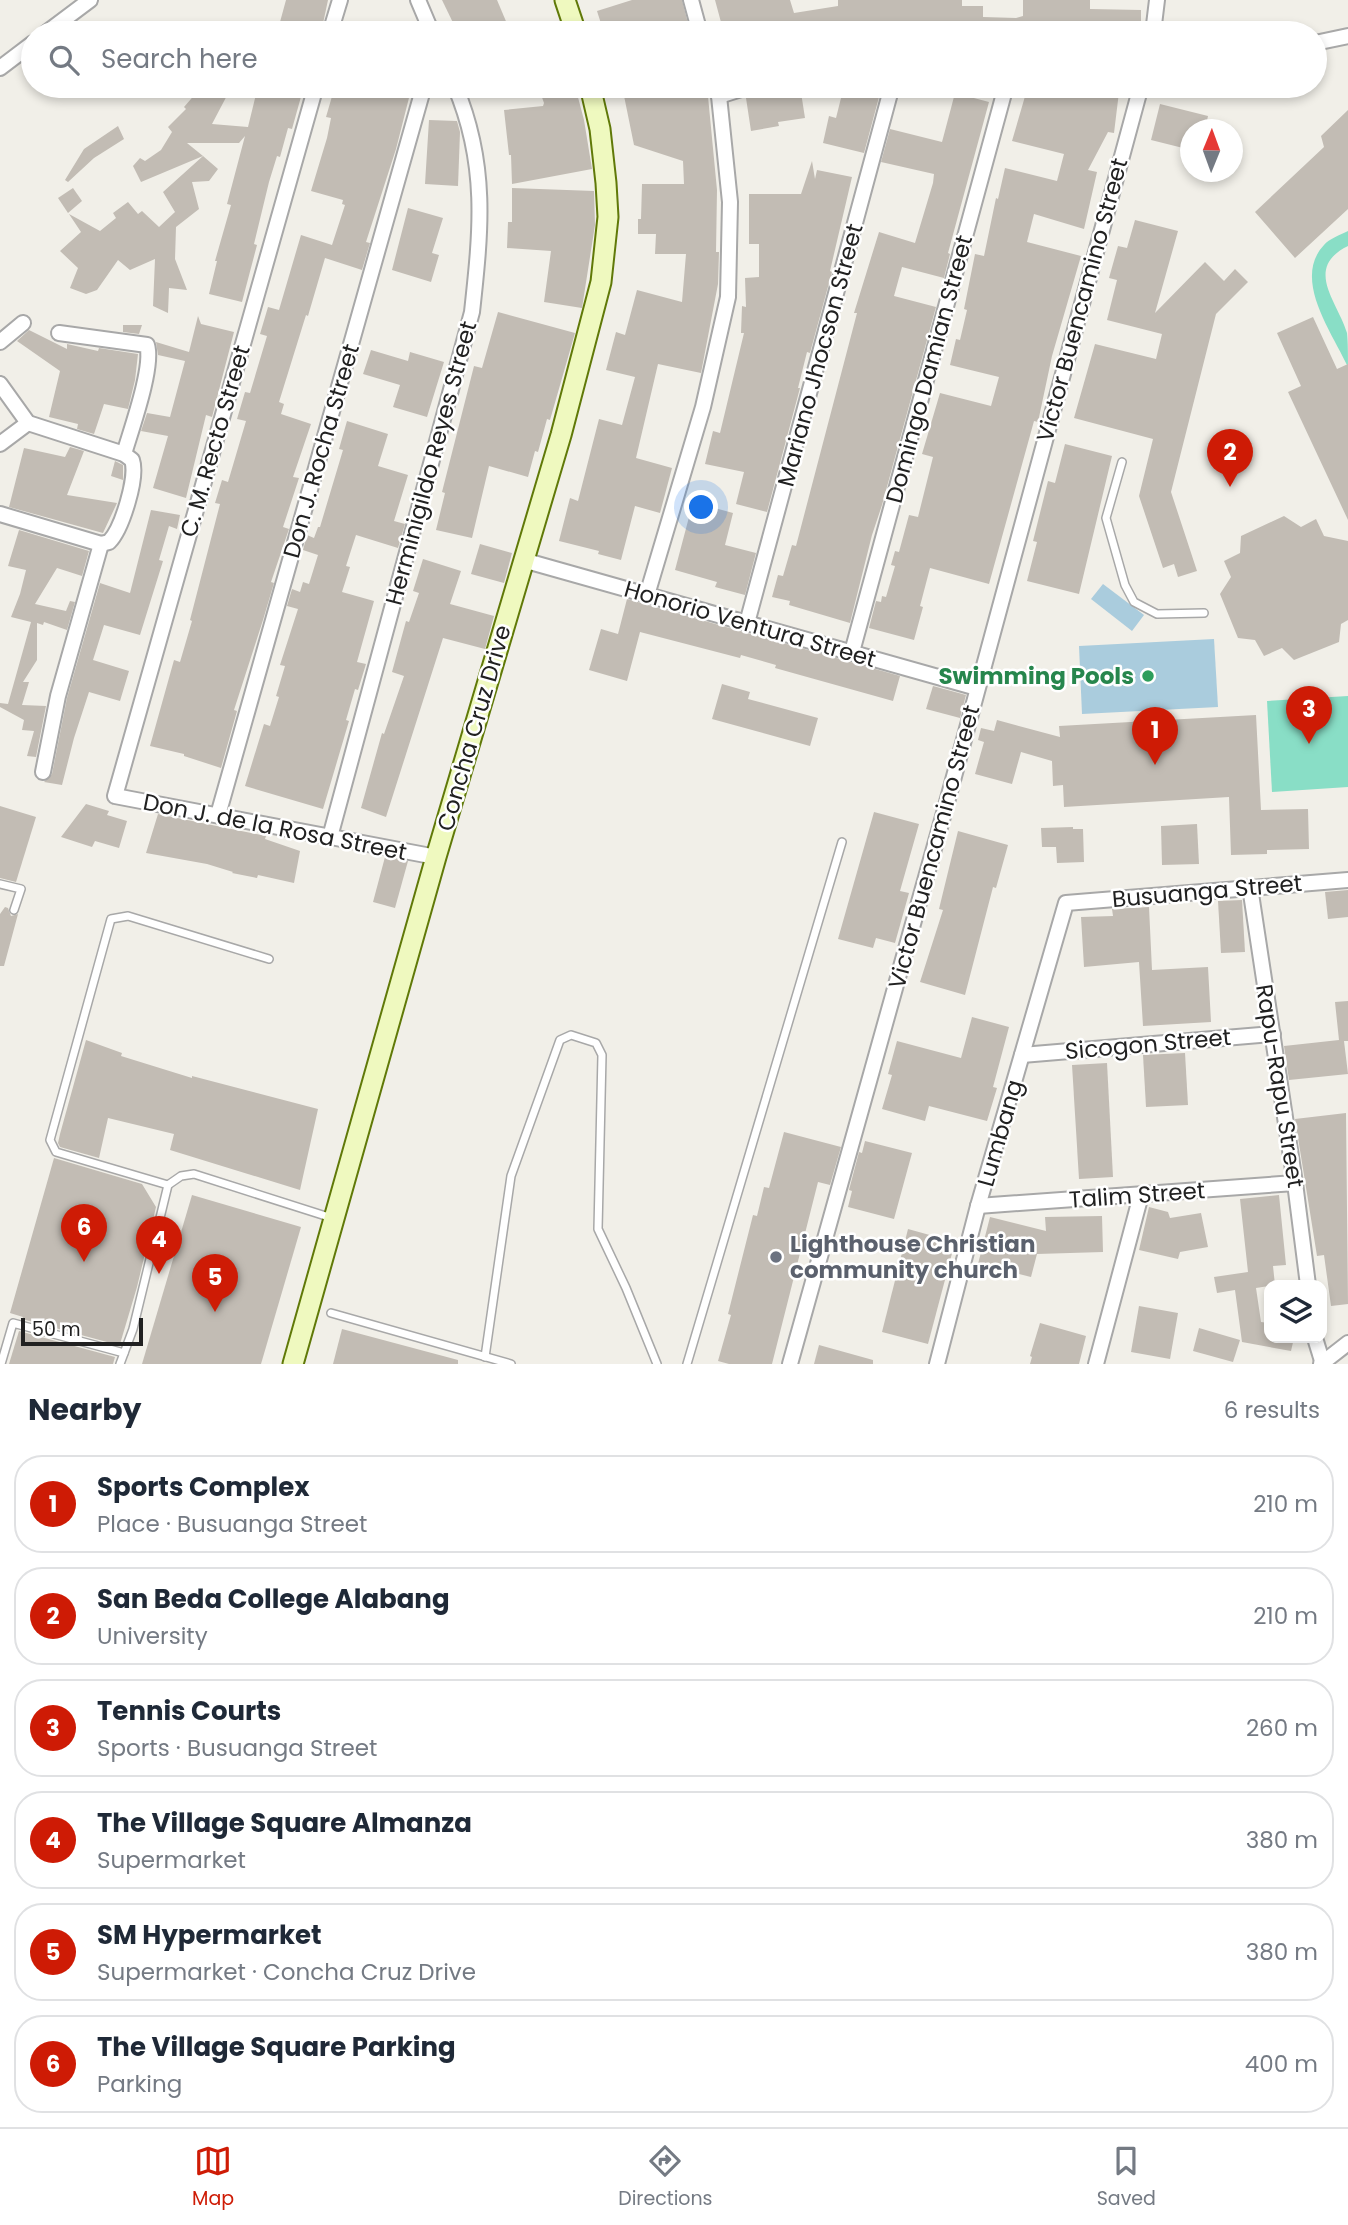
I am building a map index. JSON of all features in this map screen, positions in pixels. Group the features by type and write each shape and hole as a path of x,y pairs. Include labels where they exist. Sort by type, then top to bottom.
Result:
{"street":[{"path":"62,21 90,0"},
{"path":"334,21 340,0"},
{"path":"418,0 427,21"},
{"path":"565,0 572,21"},
{"path":"691,0 697,21"},
{"path":"1154,21 1157,0"},
{"path":"1327,40 1348,36"},
{"path":"0,68 21,52"},
{"name":"C. M. Recto Street","path":"115,796 313,98"},
{"name":"Don J. Rocha Street","path":"218,816 421,98"},
{"name":"Herminigildo Reyes Street","path":"330,837 471,312 481,236 478,166 467,115 459,98"},
{"name":"Concha Cruz Drive","path":"293,1364 436,857 561,435 601,282 608,217 600,129 593,98"},
{"path":"647,595 703,407 728,297 730,202 718,98"},
{"name":"Mariano Jhocson Street","path":"747,623 889,98"},
{"name":"Domingo Damian Street","path":"852,652 1003,98"},
{"name":"Victor Buencamino Street","path":"790,1364 949,795 1138,98"},
{"path":"0,342 23,323"},
{"path":"59,333 147,345 148,360 124,454"},
{"path":"0,384 28,423 124,454 132,460 135,475 118,530 109,542 101,544 0,514"},
{"path":"0,443 28,423"},
{"path":"43,772 58,696 101,544"},
{"name":"Honorio Ventura Street","path":"523,560 977,688"},
{"name":"Don J. de la Rosa Street","path":"115,796 436,857"},
{"name":"Busuanga Street","path":"1066,903 1348,880"},
{"name":"Rapu-Rapu Street","path":"1250,887 1296,1183 1307,1280"},
{"name":"Lumbang","path":"937,1364 978,1206 1066,903"},
{"name":"Sicogon Street","path":"1022,1055 1273,1034"},
{"name":"Talim Street","path":"978,1206 1296,1183"},
{"path":"1096,1364 1141,1195"},
{"path":"1316,1343 1322,1364 1348,1343"}],"lane":[{"path":"1122,461 1106,518 1125,585 1134,602 1157,614 1204,613"},
{"path":"687,1364 842,842"},
{"path":"0,884 21,889 14,910"},
{"path":"168,1185 56,1152 50,1140 111,919 128,916 269,959"},
{"path":"485,1357 511,1176 560,1040 571,1035 596,1042 602,1055 598,1229 657,1364"},
{"path":"120,1364 168,1185 181,1176 194,1174 334,1219"},
{"path":"331,1313 511,1364"},
{"path":"1,1364 13,1322 124,1353"}],"green space":[{"path":"1348,231 1348,246 1335,255 1328,265 1326,275 1331,298 1347,333 1348,367 1318,306 1312,273 1315,259 1324,245"},
{"path":"1348,696 1348,787 1272,792 1267,701"}],"water":[{"path":"1103,584 1144,615 1132,631 1091,599"},
{"name":"Swimming Pools","path":"1214,639 1218,707 1082,714 1079,646"}],"building":[{"path":"286,0 328,0 324,21 280,21"},
{"path":"442,0 497,0 506,21 452,21"},
{"path":"632,0 682,0 687,21 600,21 597,11"},
{"path":"715,0 790,0 794,13 838,6 838,0 962,0 962,6 983,6 983,17 1023,16 1023,0 1090,0 1090,9 1141,10 1141,21 721,21"},
{"path":"192,98 226,98 212,124 248,127 255,98 301,98 292,129 288,128 269,182 254,244 257,245 242,302 209,294 231,205 227,204 245,136 239,143 187,143 203,156 141,182 133,166 140,158 145,161 161,150 172,132 168,127 186,109 184,107"},
{"path":"332,98 409,98 396,149 366,242 370,243 362,270 325,258 279,402 284,404 281,414 311,424 293,477 299,478 283,527 289,529 234,710 237,711 221,768 184,754 150,746 174,660 180,662 192,621 190,620 220,504 215,503 222,480 228,482 246,421 237,419 245,392 250,393 267,336 260,334 268,307 279,310 301,235 332,245 345,205 342,204 343,200 311,191 327,138 331,118 326,117"},
{"path":"542,98 578,98 592,169 512,184 511,155 504,110 543,106"},
{"path":"624,98 708,98 717,190 718,284 701,373 658,364 636,458 672,468 660,513 635,506 621,560 598,554 599,551 559,541 570,498 578,501 599,419 622,425 635,377 606,370 616,332 625,335 637,290 682,302 686,254 655,254 656,234 638,234 638,219 641,219 642,184 684,184 683,161 634,145"},
{"path":"746,98 802,98 805,118 778,122 779,126 751,131"},
{"path":"841,98 879,98 864,153 823,143 829,116 836,118"},
{"path":"954,98 974,98 989,102 948,253 950,254 944,278 902,267 894,296 936,307 850,623 789,605 790,601 772,597 778,575 783,576 792,545 796,546 857,313 854,313 879,232 915,243 933,183 934,174 881,162 890,129 942,142"},
{"path":"1025,98 1118,98 1114,133 1108,132 1088,170 1097,172 1084,229 1034,214 1027,242 1081,256 1052,356 1038,422 1034,421 989,584 930,568 914,640 869,628 876,601 881,602 882,596 886,597 895,566 891,565 895,551 899,552 909,515 918,517 933,457 922,454 940,393 991,406 999,377 950,365 956,339 960,340 967,310 964,309 975,254 984,256 1005,168 1057,181 1064,154 1012,141"},
{"path":"1160,104 1208,116 1207,119 1180,119 1180,147 1151,140"},
{"path":"1348,110 1348,209 1295,258 1255,212 1324,147 1321,136"},
{"path":"429,120 457,121 460,132 458,186 425,184"},
{"path":"118,126 124,139 94,158 68,182 65,180 84,149"},
{"path":"203,156 218,169 209,181 192,182 199,209 176,227 175,259 187,290 169,288 168,313 153,306 155,259 130,270 118,260 97,290 86,294 70,288 78,268 60,251 81,232 69,214 100,231 116,218 113,213 128,202 138,214 142,211 159,227 175,212 163,192"},
{"path":"812,161 815,179 817,170 852,177 830,271 832,272 810,353 807,352 767,512 736,504 744,472 705,464 713,431 720,433 744,333 741,333 742,306 746,307 745,278 759,277 759,244 749,244 749,194 801,194"},
{"path":"73,188 82,201 68,213 58,198"},
{"path":"512,188 594,191 595,225 582,308 544,302 551,251 507,248 508,222 512,222"},
{"path":"408,208 443,218 432,253 439,255 431,282 392,270"},
{"path":"1135,220 1178,231 1155,313 1205,262 1224,281 1235,269 1248,282 1216,314 1171,492 1197,571 1178,577 1174,564 1163,568 1139,496 1153,439 1074,418 1095,344 1156,359 1162,334 1107,320 1117,280 1109,278 1118,246 1127,248"},
{"path":"498,312 575,333 550,420 547,419 528,477 489,466 472,538 436,530 445,493 442,492 474,366 482,368"},
{"path":"198,316 201,324 234,332 212,417 206,415 186,498 153,488 168,436 141,431 147,413 170,417 185,361 158,355 156,342 189,352"},
{"path":"1313,317 1337,369 1348,364 1348,520 1288,392 1301,386 1277,333"},
{"path":"123,325 142,325 139,334 123,332"},
{"path":"29,330 67,349 67,344 98,351 99,348 138,354 128,409 104,404 94,434 77,429 78,424 49,417 60,371 17,341"},
{"path":"371,350 408,361 410,352 444,362 427,417 393,407 400,385 363,374"},
{"path":"347,421 388,434 378,466 408,475 394,521 405,524 398,548 356,535 346,566 350,567 342,592 374,601 357,662 366,664 358,690 355,689 346,720 349,721 323,809 245,786 264,724 270,726 279,697 276,696 285,666 280,665 298,609 287,606 292,589 300,592 303,582 309,584 318,555 303,550 307,535 314,538 320,527 343,450 339,449"},
{"path":"1065,444 1112,456 1079,594 1027,581 1037,542 1033,541 1048,481 1055,483"},
{"path":"70,447 84,451 67,495 117,503 103,533 9,507 24,448 65,457"},
{"path":"115,461 123,465 123,480 111,476"},
{"path":"693,502 733,513 725,545 756,553 745,595 715,587 717,582 675,570"},
{"path":"151,510 180,515 177,529 169,526 159,560 163,561 140,635 104,625 93,660 129,671 120,701 89,692 62,785 44,782 52,774 67,698 100,583 130,593"},
{"path":"1284,516 1301,527 1316,519 1324,536 1348,541 1348,620 1341,624 1339,642 1294,660 1282,648 1264,656 1255,640 1238,638 1220,594 1231,577 1224,561 1240,553 1241,536"},
{"path":"19,530 89,551 82,576 57,568 35,604 66,611 70,601 75,602 67,630 44,622 43,625 37,623 37,660 23,682 29,682 22,705 46,706 36,757 27,756 34,731 22,730 24,720 0,707 0,703 8,704 31,622 11,617 26,570 8,566"},
{"path":"480,544 512,553 504,583 471,574"},
{"path":"423,559 461,571 450,604 494,616 485,649 443,638 386,817 361,808 382,733 384,734 404,676 392,672 406,621 409,622 419,593 413,591"},
{"path":"627,599 900,676 893,701 775,668 776,665 741,655 740,658 640,632 627,681 589,670 601,629 618,634"},
{"path":"722,684 750,692 748,699 818,718 810,746 712,719"},
{"path":"933,686 966,695 960,718 926,709"},
{"path":"1256,715 1261,810 1308,809 1309,849 1267,850 1267,854 1231,855 1229,797 1064,807 1063,785 1053,786 1052,761 1021,752 1012,784 975,774 984,742 978,740 981,728 994,731 997,720 1060,737 1059,726"},
{"path":"86,804 109,811 107,815 127,821 119,848 95,841 92,847 61,837"},
{"path":"0,806 36,817 16,882 0,878"},
{"path":"874,812 919,824 900,891 909,893 895,943 876,938 873,948 838,939"},
{"path":"158,814 266,836 265,839 300,851 294,883 258,875 257,878 232,873 207,864 146,853"},
{"path":"1197,824 1199,864 1162,865 1161,826"},
{"path":"1041,828 1083,829 1084,862 1057,863 1056,847 1042,847"},
{"path":"958,831 1008,845 996,888 993,887 965,995 920,982 943,910 939,909"},
{"path":"385,857 408,861 395,908 373,902"},
{"path":"1348,890 1348,917 1328,919 1325,892"},
{"path":"1242,900 1245,952 1221,953 1218,901"},
{"path":"5,907 11,916 18,914 4,966 0,966 0,914"},
{"path":"1149,907 1152,970 1208,967 1211,1022 1143,1026 1139,962 1084,967 1081,917 1113,916 1112,909"},
{"path":"1348,1001 1348,1041 1344,1041 1348,1074 1289,1080 1284,1046 1339,1040 1335,1002"},
{"path":"972,1017 1009,1027 993,1087 997,1088 987,1121 929,1106 925,1121 882,1109 892,1075 888,1074 897,1041 961,1058"},
{"path":"86,1040 122,1053 121,1056 192,1078 318,1109 300,1190 170,1150 174,1134 108,1118 99,1158 60,1147 60,1134"},
{"path":"1185,1053 1188,1105 1146,1107 1143,1055"},
{"path":"1107,1063 1113,1177 1079,1179 1072,1065"},
{"path":"1346,1113 1348,1304 1331,1306 1324,1255 1317,1256 1295,1119"},
{"path":"784,1132 841,1147 830,1185 818,1182 772,1364 729,1364 718,1361 731,1315 728,1314 753,1215 757,1216 764,1187 769,1188"},
{"path":"865,1141 912,1153 894,1219 848,1207 852,1191 849,1190 859,1152 862,1153"},
{"path":"54,1158 142,1184 156,1207 137,1287 118,1345 22,1319 23,1317 10,1313"},
{"path":"192,1195 301,1227 261,1364 142,1364"},
{"path":"1279,1195 1286,1265 1273,1266 1274,1280 1264,1280 1264,1287 1256,1288 1261,1322 1264,1322 1264,1343 1293,1343 1291,1351 1242,1342 1235,1290 1217,1293 1214,1277 1248,1272 1240,1199"},
{"path":"1149,1207 1168,1212 1170,1218 1201,1213 1208,1247 1180,1252 1178,1259 1139,1250"},
{"path":"1102,1216 1103,1252 1037,1254 1031,1277 978,1264 990,1217 1046,1231 1045,1217"},
{"path":"908,1229 955,1242 928,1344 882,1332"},
{"path":"1139,1306 1178,1313 1170,1359 1131,1352"},
{"path":"1040,1323 1086,1336 1079,1364 1030,1364"},
{"path":"1199,1328 1240,1340 1233,1362 1193,1351"},
{"path":"342,1329 458,1360 458,1364 333,1364"},
{"path":"19,1331 115,1357 113,1364 9,1364"},
{"path":"819,1345 873,1360 873,1364 814,1364"}],"place":[{"name":"San Beda College Alabang","path":"1230,487"},
{"name":"Swimming Pools","path":"1148,676"},
{"name":"Tennis Courts","path":"1309,744"},
{"name":"Sports Complex","path":"1155,765"},
{"name":"Lighthouse Christian community church","path":"776,1257"},
{"name":"The Village Square Parking","path":"84,1262"},
{"name":"The Village Square Almanza","path":"159,1274"},
{"name":"SM Hypermarket","path":"215,1312"}]}
